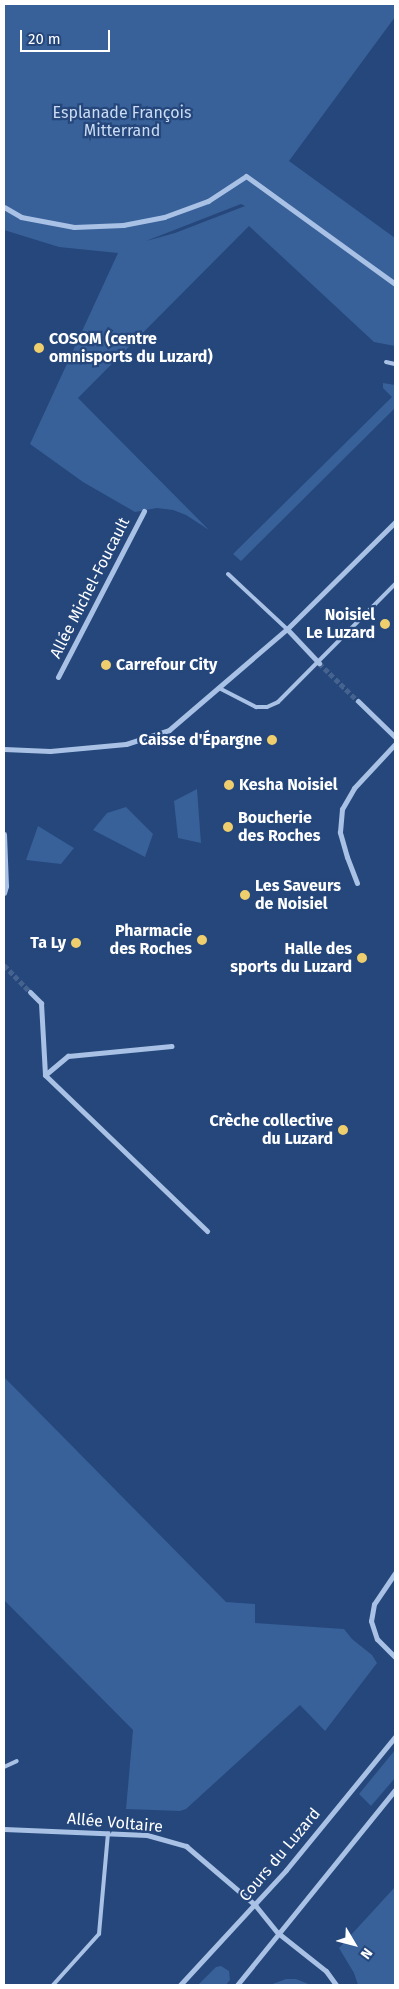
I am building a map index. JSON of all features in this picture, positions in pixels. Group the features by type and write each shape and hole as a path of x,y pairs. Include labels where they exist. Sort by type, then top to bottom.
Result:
{"street":[{"path":"4,208 21,217 74,227 123,225 164,218 208,201 246,176 395,284"},
{"name":"Allée Michel-Foucault","path":"58,677 144,511"},
{"path":"4,749 50,751 126,744 169,730 287,629 395,522"},
{"path":"287,629 318,662"},
{"path":"358,701 395,737"},
{"path":"358,883 347,857 340,832 342,809 354,788 395,744"},
{"path":"4,834 6,886 4,893"},
{"path":"30,992 41,1003 45,1075 207,1231"},
{"path":"45,1075 68,1056 172,1046"},
{"path":"395,1574 374,1604 371,1621 377,1639 395,1657"},
{"name":"Cours du Luzard","path":"180,1985 286,1870 395,1737"},
{"path":"237,1985 395,1790"},
{"name":"Allée Voltaire","path":"4,1829 147,1835 186,1846 255,1905 278,1933 326,1971 336,1985"}],"lane":[{"path":"386,362 395,364"},
{"path":"228,574 287,629"},
{"path":"219,688 256,707 267,707 278,702 395,584"},
{"path":"4,1767 17,1761"},
{"path":"53,1985 98,1934 108,1832"}],"green space":[{"name":"Esplanade François Mitterrand","path":"4,4 395,4 395,17 289,161 395,238 395,346 374,342 249,226 78,398 209,530 186,515 173,510 157,508 135,512 83,482 30,444 118,253 59,247 4,230","holes":["241,204 245,206 175,233 146,241"]},
{"path":"383,383 395,385 395,408 241,561 233,554 392,397 383,388"},
{"path":"197,789 201,843 178,838 174,801"},
{"path":"126,807 153,834 145,857 93,830 107,813"},
{"path":"38,826 74,848 61,864 26,860"},
{"path":"4,1377 226,1602 255,1604 255,1623 344,1629 352,1639 372,1655 377,1663 325,1731 300,1705 186,1809 180,1811 126,1809 133,1730 4,1600"},
{"path":"395,1750 395,1778 371,1806 359,1794"},
{"path":"395,1887 395,1985 358,1985 354,1973 339,1948"},
{"path":"221,1966 229,1971 230,1980 226,1985 198,1985 216,1967"},
{"path":"286,1979 296,1979 311,1985 270,1985"}],"tunnel":[{"path":"319,663 358,701"},
{"path":"4,965 30,992"}],"place":[{"name":"COSOM (centre omnisports du Luzard)","path":"39,348"},
{"name":"Noisiel Le Luzard","path":"385,624"},
{"name":"Carrefour City","path":"106,665"},
{"name":"Caisse d'Épargne","path":"272,740"},
{"name":"Kesha Noisiel","path":"229,785"},
{"name":"Boucherie des Roches","path":"228,827"},
{"name":"Les Saveurs de Noisiel","path":"245,895"},
{"name":"Pharmacie des Roches","path":"202,940"},
{"name":"Ta Ly","path":"76,943"},
{"name":"Halle des sports du Luzard","path":"362,958"},
{"name":"Crèche collective du Luzard","path":"343,1130"}]}
